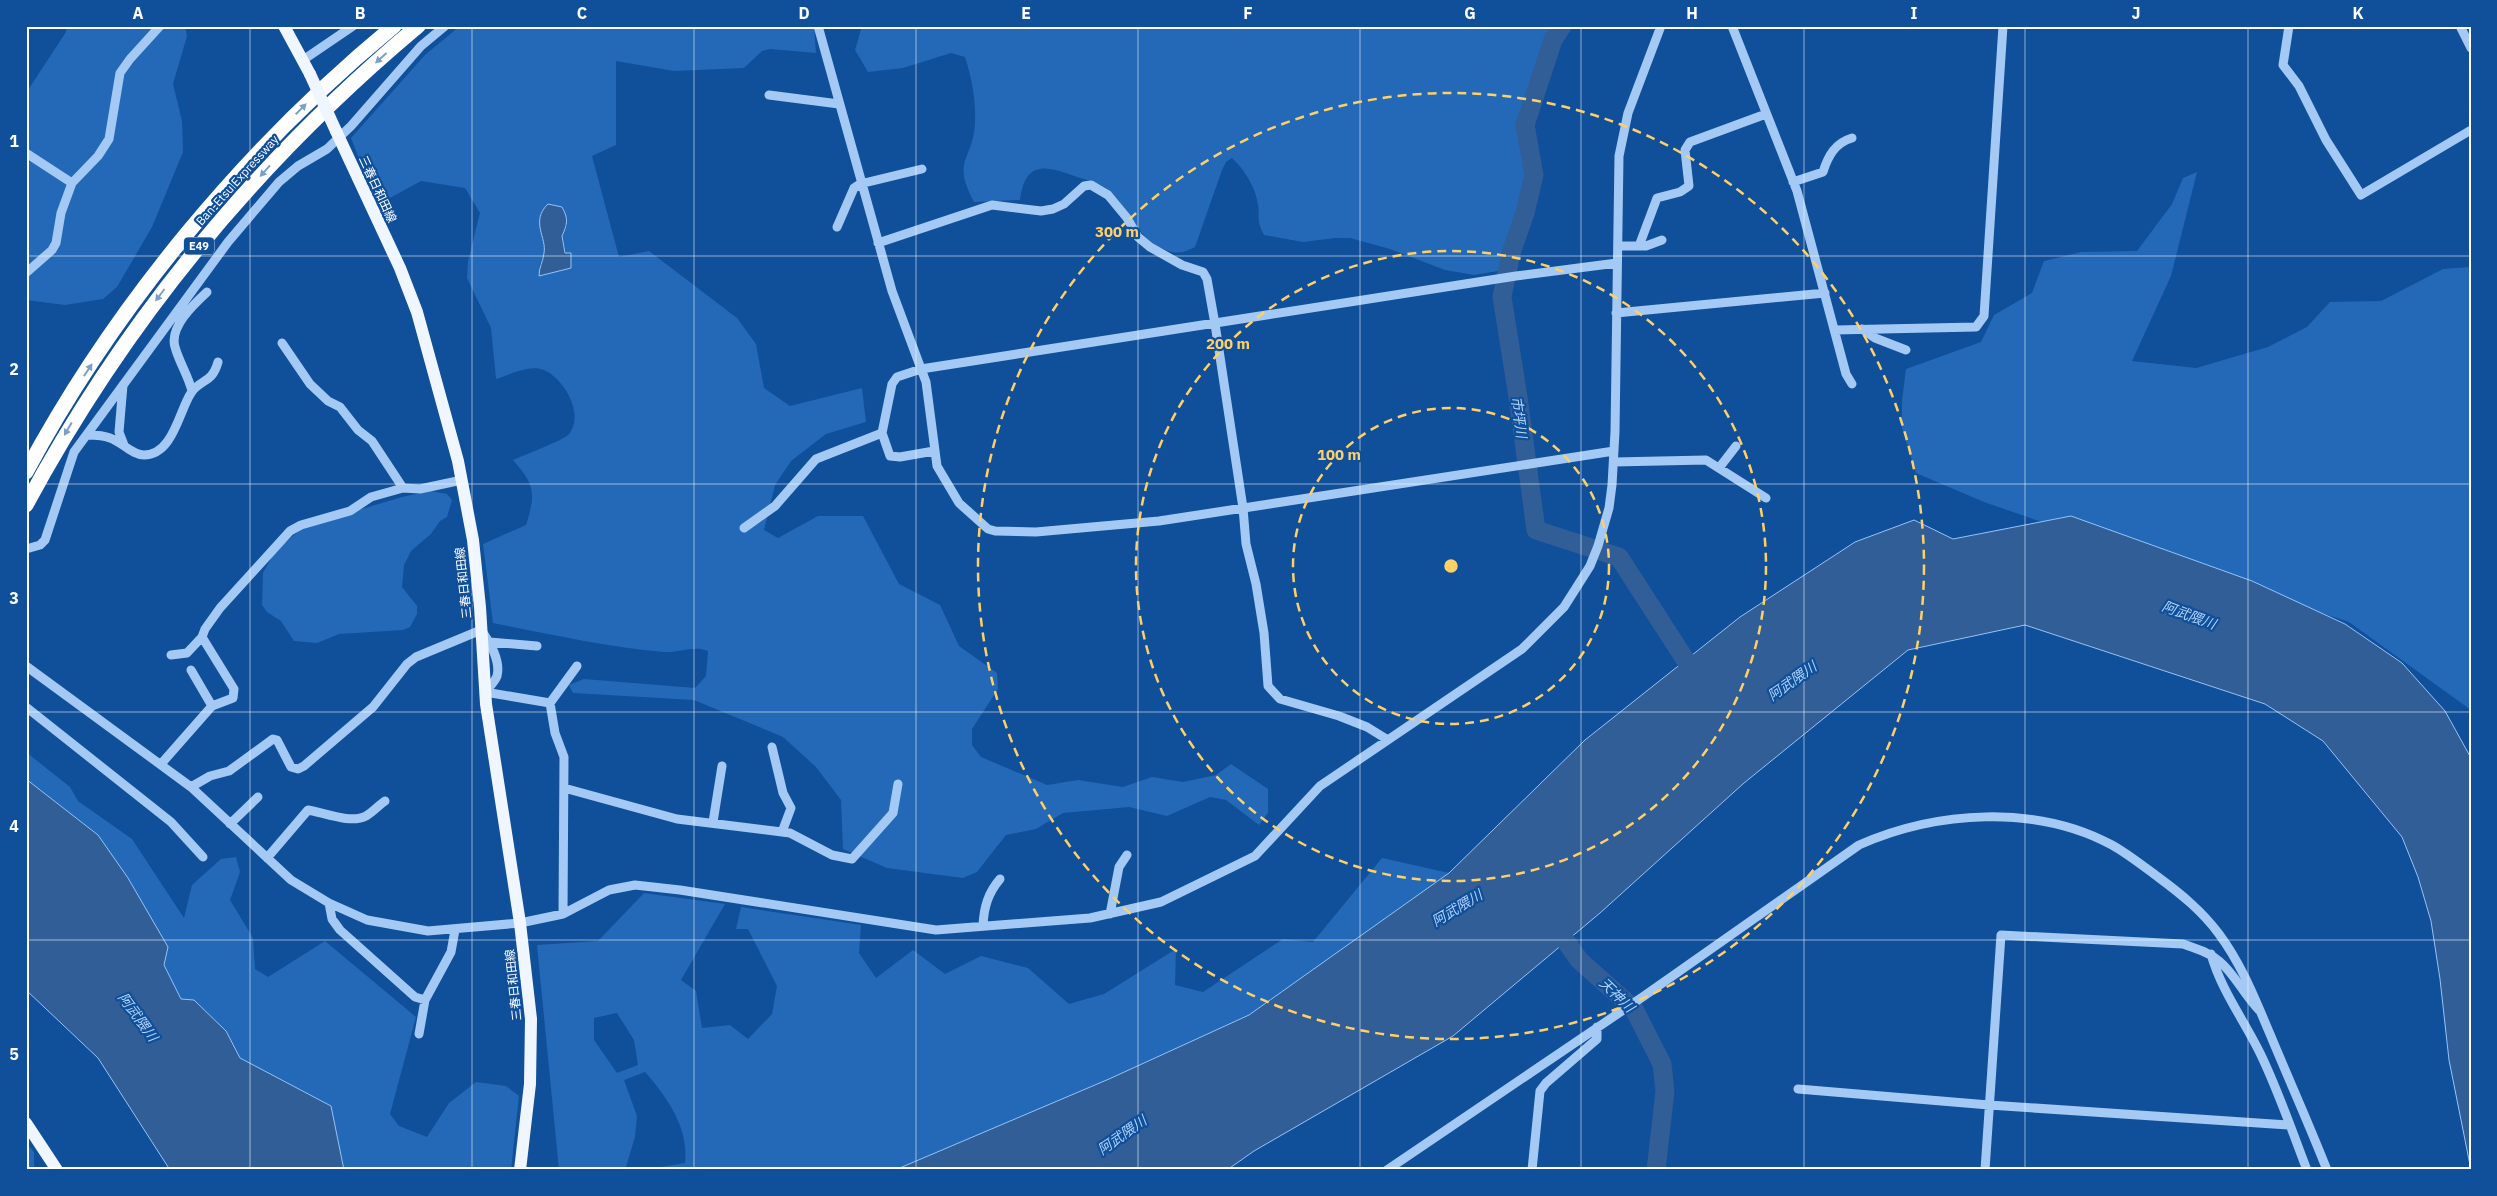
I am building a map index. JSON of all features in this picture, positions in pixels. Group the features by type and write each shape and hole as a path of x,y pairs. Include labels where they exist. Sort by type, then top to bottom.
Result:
{"highway":[{"name":"Ban-Etsu Expressway","path":"26,472 96,358 173,252 273,137 304,106 394,26"},
{"name":"Ban-Etsu Expressway","path":"26,505 77,415 148,311 186,262 286,148 376,62 418,26"}],"main road":[{"name":"三春日和田線","path":"284,26 310,74 400,268 417,312 431,358 462,480 473,540 485,692 520,923 531,1019 530,1084 520,1170"},
{"path":"26,1123 57,1170"}],"street":[{"path":"26,273 52,250 56,243 61,213 72,183 98,156 109,140 120,73 160,26"},
{"path":"303,60 354,26"},
{"path":"26,549 40,545 45,540 74,452 228,242 279,182 298,166 327,149 338,134 351,126 421,46 446,26"},
{"path":"818,26 860,184 892,291 922,369 930,398 934,451 942,478 959,503 983,526 996,531 1077,529 1243,508 1614,451"},
{"path":"26,666 191,787 291,880 329,903 367,920 414,930 455,930 520,923 563,914 609,890 635,885 680,890 924,929 1026,924 1110,914 1161,902 1255,856 1320,786 1522,648 1564,607 1590,566 1609,508 1614,462 1619,156 1628,113 1661,26"},
{"path":"1732,26 1806,218 1846,374 1852,384"},
{"path":"1835,330 1976,327 1984,316 2003,26"},
{"path":"2289,26 2283,65 2299,86 2326,140 2361,195 2471,130"},
{"path":"2460,26 2471,48"},
{"path":"769,95 839,104"},
{"path":"1639,246 1657,198 1662,195 1680,192 1689,186 1685,150 1690,142 1766,114"},
{"path":"1793,182 1823,172 1827,158 1833,149 1844,140 1852,138"},
{"path":"26,153 72,183"},
{"path":"837,227 854,188 860,184 922,169"},
{"path":"878,243 992,206 1041,211 1053,209 1064,204 1084,186 1091,185 1108,194 1127,218 1138,237 1150,247 1202,272 1207,279 1215,324 1243,508 1246,544 1256,584 1264,632 1268,686 1280,699 1339,716 1367,727 1388,740"},
{"path":"1618,246 1639,246 1662,240"},
{"path":"934,451 900,457 890,456 882,433 892,384 897,377 922,369 1516,276 1617,263"},
{"path":"192,391 174,339 177,328 207,292"},
{"path":"1616,313 1825,293"},
{"path":"1862,330 1906,350"},
{"path":"282,342 310,384 328,401 340,407 358,430 372,440 403,488"},
{"path":"87,435 111,438 138,454 146,456 164,445 192,391 210,379 218,362"},
{"path":"123,384 119,432 124,445"},
{"path":"744,528 775,506 816,459 882,433"},
{"path":"1720,468 1736,446"},
{"path":"1614,462 1706,460 1766,498"},
{"path":"171,655 187,653 202,637 205,628 220,608 290,531 301,525 350,511 371,497 403,488 420,489 462,480"},
{"path":"191,787 210,776 229,771 273,739 277,740 291,767 298,769 304,766 373,707 407,664 416,657 481,630 490,642 498,670 494,682 485,692"},
{"path":"161,764 212,706 232,698 234,688 202,637"},
{"path":"490,642 537,646"},
{"path":"563,914 564,757 555,733 550,703 577,666"},
{"path":"191,670 212,706"},
{"path":"485,692 550,703"},
{"path":"26,707 171,822 203,857"},
{"path":"772,747 783,793 791,808 782,832"},
{"path":"713,822 722,766"},
{"path":"564,788 677,819 790,833 832,855 852,858 893,813 898,784"},
{"path":"230,824 258,797"},
{"path":"267,858 308,810 345,818 360,818 368,815 385,801"},
{"path":"1387,1170 1859,845 1877,837 1932,821 1972,818 2015,819 2052,824 2090,836 2111,845 2133,859 2184,896 2218,933 2238,963 2261,1012 2327,1170"},
{"path":"1110,914 1119,867 1127,854"},
{"path":"982,925 984,909 990,892 1000,879"},
{"path":"329,903 332,919 340,930 415,997 425,1000"},
{"path":"419,1034 425,1000 450,952 455,930"},
{"path":"1985,1170 2000,935 2184,944 2211,954 2220,962 2248,1000 2261,1012"},
{"path":"2211,954 2215,969 2235,1010 2260,1053 2307,1170"},
{"path":"1532,1170 1540,1091 1546,1083 1598,1039 1597,1027"},
{"path":"1798,1089 1989,1105 2289,1125"}],"shaded area":[{"path":"67,26 185,26 187,36 173,84 182,121 183,152 152,227 117,287 103,299 65,305 26,300 26,93 66,32"},
{"path":"460,26 814,26 816,53 770,49 762,51 744,68 674,71 616,61 616,145 592,156 619,257 649,251 737,318 756,344 764,388 790,406 862,388 866,422 826,434 791,461 775,485 764,530 778,538 818,516 863,516 899,584 940,605 959,646 997,673 998,689 972,729 972,745 981,757 1047,785 1078,780 1123,787 1152,777 1183,782 1216,775 1231,764 1268,789 1268,813 1259,825 1226,800 1210,797 1167,816 1129,807 1063,813 1036,829 1006,835 977,872 963,878 887,868 843,849 841,800 816,767 783,737 694,700 573,693 569,685 584,679 695,688 706,676 708,651 703,649 669,652 642,650 578,640 493,623 483,544 526,525 532,497 532,490 526,476 513,460 566,437 573,426 575,417 570,398 565,389 559,381 544,370 538,368 526,369 496,379 491,328 467,278 468,261 480,213 465,188 421,181 377,205 351,138 425,55","holes":["548,204 562,207 567,225 562,236 566,253 539,267 545,251"]},
{"path":"862,26 1568,26 1546,63 1534,117 1540,180 1534,212 1516,268 1474,275 1445,270 1390,249 1350,238 1303,242 1264,235 1259,223 1255,192 1245,173 1232,158 1226,162 1222,170 1195,247 1181,252 1166,250 1148,239 1114,195 1103,186 1056,170 1047,168 1032,172 1023,187 1020,200 974,202 964,177 965,161 971,145 975,123 973,90 965,57 951,53 903,68 868,72 855,50"},
{"path":"2197,172 2171,276 2132,361 2196,368 2268,347 2307,327 2330,302 2381,301 2443,269 2471,267 2471,710 2349,622 2056,527 1984,502 1916,473 1902,428 1902,401 1906,369 1981,342 1994,315 2032,293 2044,261 2081,252 2137,251 2172,204 2183,178"},
{"path":"431,491 447,494 452,500 447,517 440,521 431,534 411,551 404,565 402,587 417,606 417,614 410,627 403,630 339,634 317,643 294,641 281,621 267,612 262,605 263,573 275,551 305,526 402,497"},
{"path":"26,752 70,787 78,801 132,839 184,918 192,885 221,859 236,857 240,872 230,900 253,938 255,969 268,977 325,941 416,1017 390,1114 399,1126 427,1137 449,1103 476,1082 506,1086 519,1096 511,1170 344,1170 331,1106 240,1058 226,1031 194,1000 181,999 98,835 26,779"},
{"path":"1382,858 1449,873 1249,1015 1109,1079 898,1169 643,1170 685,1163 684,1138 680,1125 661,1092 645,1072 624,1080 637,1116 635,1137 625,1170 559,1170 537,945 598,941 644,893 725,904 681,980 696,991 702,1028 730,1025 748,1039 772,1014 777,986 748,929 736,929 741,907 861,925 859,953 876,978 913,950 945,974 981,956 1028,968 1069,1004 1104,994 1176,949 1175,985 1203,992 1283,939 1313,942","holes":["617,1013 634,1040 638,1065 617,1073 594,1040 594,1018"]},
{"path":"26,1143 34,1152 34,1170 26,1170"}],"water":[{"path":"548,204 562,207 566,215 566,225 562,236 565,253 571,253 571,268 539,276 544,247 540,229 540,217"},
{"name":"阿武隈川","path":"2071,516 2252,581 2345,624 2402,663 2445,711 2471,758 2471,1170 2449,1060 2431,921 2418,877 2402,837 2323,741 2265,704 2025,625 1908,650 1744,783 1600,913 1453,1036 1254,1151 1227,1170 895,1170 1109,1079 1249,1015 1449,873 1585,740 1740,617 1855,542 1914,520 1953,539"},
{"name":"阿武隈川","path":"26,779 98,835 128,878 168,947 164,965 181,999 194,1000 226,1031 240,1058 331,1106 344,1170 170,1170 98,1058 26,990"}],"waterway":[{"name":"市坪川","path":"1562,26 1553,40 1525,125 1534,175 1525,213 1511,253 1502,297 1536,530 1619,557 1699,681"},
{"name":"天神川","path":"1551,920 1579,960 1634,1009 1662,1064 1665,1091 1656,1170"}]}
